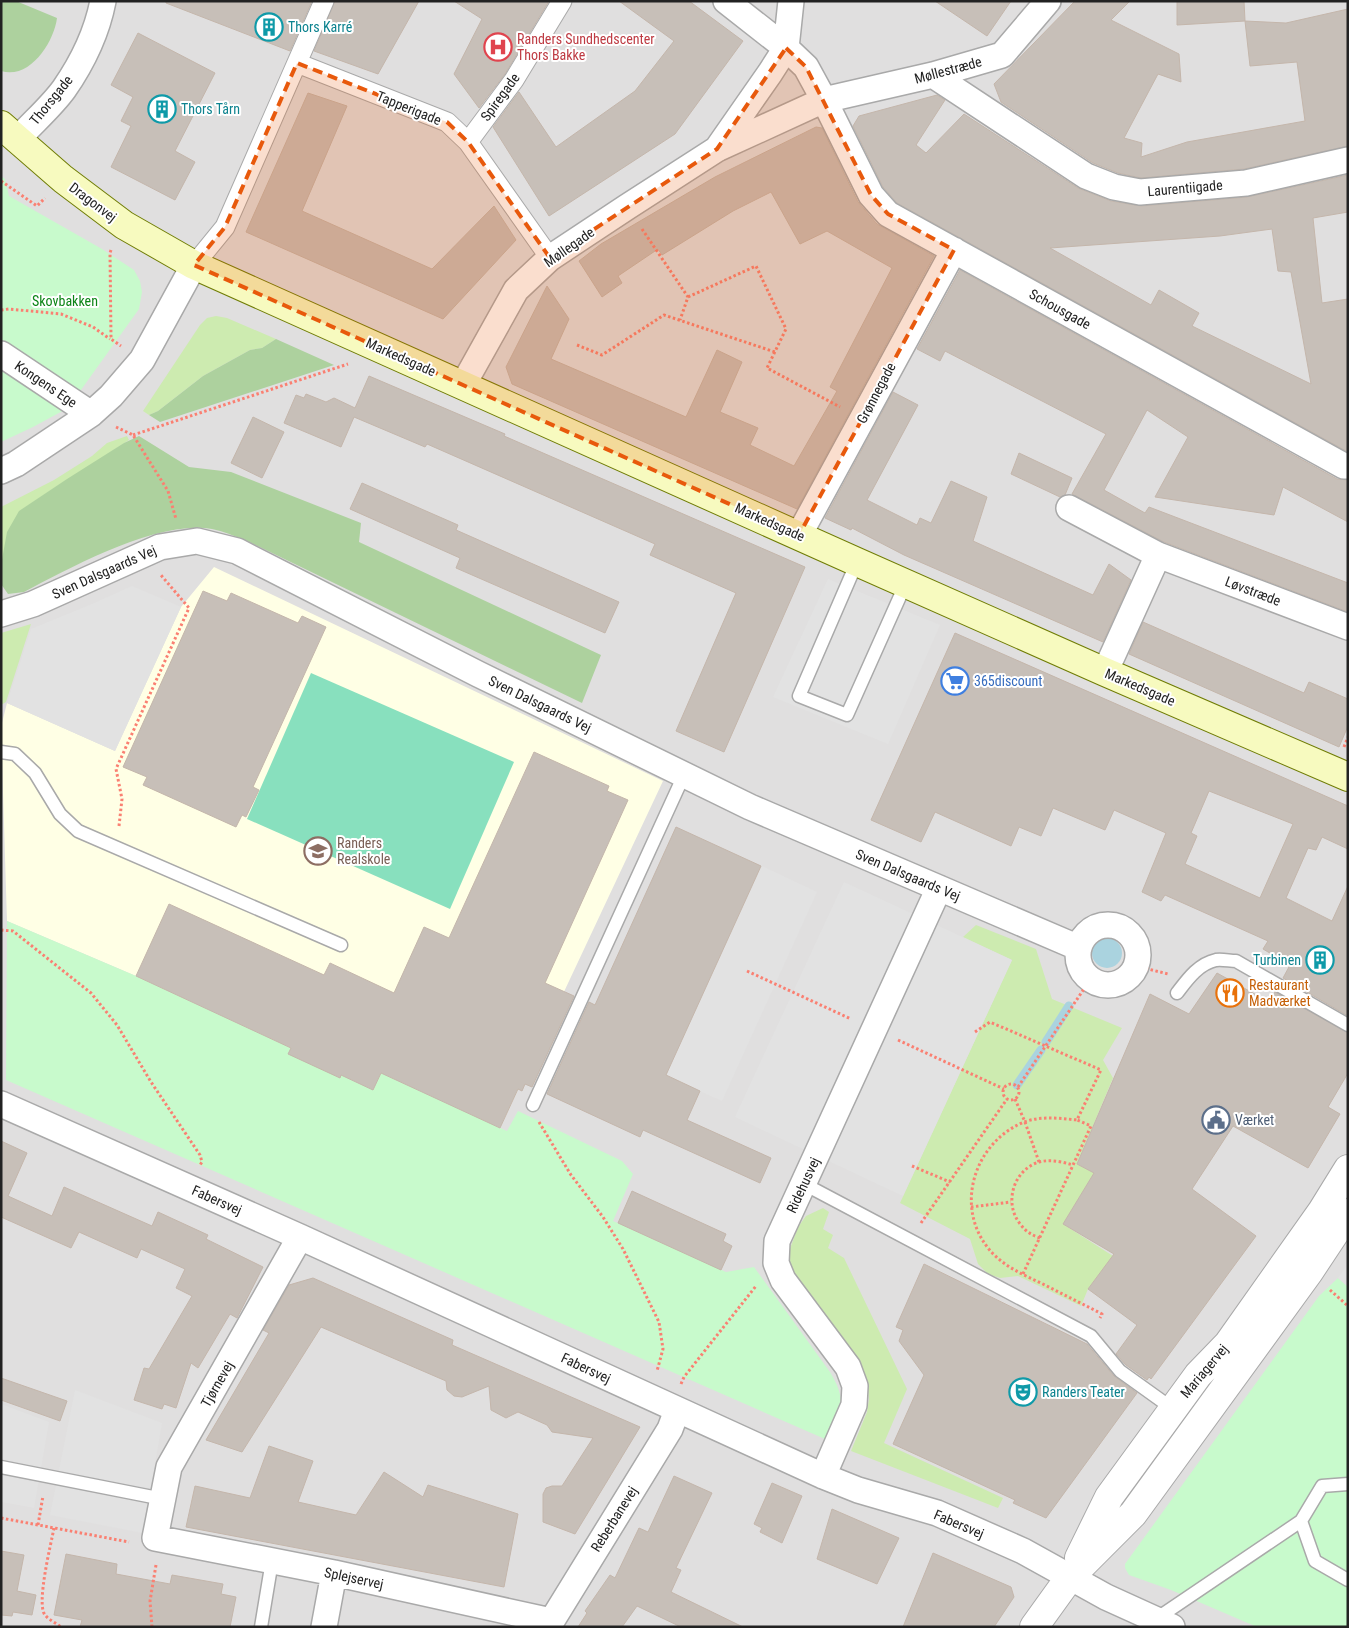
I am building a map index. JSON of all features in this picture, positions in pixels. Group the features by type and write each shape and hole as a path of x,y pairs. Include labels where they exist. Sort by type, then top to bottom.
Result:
{"main road":[{"name":"Dragonvej","path":"9,133 63,179 124,225 194,265"},
{"name":"Markedsgade","path":"194,265 857,562 1348,777"}],"street":[{"name":"Thorsgade","path":"9,133 63,89 83,58 100,17 103,1"},
{"path":"1,471 16,464 91,414 112,396 142,360 194,265 225,227 324,1"},
{"name":"Spiregade","path":"468,142 514,80 562,1"},
{"name":"Schousgade","path":"726,1 786,48 806,67 871,195 888,214 1344,466 1348,466"},
{"path":"786,48 791,1"},
{"name":"Møllestræde","path":"824,100 933,75 1002,55 1048,1"},
{"name":"Møllegade","path":"717,149 786,48"},
{"name":"Tapperigade","path":"297,63 447,122 468,142 550,258"},
{"name":"Laurentiigade","path":"933,75 1086,176 1114,187 1140,192 1246,183 1348,160"},
{"name":"Møllegade","path":"463,386 516,290 550,258 717,149 824,100"},
{"name":"Grønnegade","path":"799,535 954,250"},
{"name":"Kongens Ege","path":"1,354 91,414"},
{"name":"Løvstræde","path":"1069,508 1158,555 1348,627"},
{"name":"Sven Dalsgaards Vej","path":"1,614 33,604 160,547 197,540 237,551 478,674 750,807 1079,948"},
{"path":"1105,672 1158,555"},
{"name":"Ridehusvej","path":"823,1476 854,1404 855,1386 848,1367 784,1280 776,1263 777,1242 939,888"},
{"path":"1108,925 1118,927 1126,931 1133,938 1137,947 1138,957 1136,966 1132,975 1124,981 1106,986 1090,980 1079,964 1079,948 1083,939 1098,927 1108,925"},
{"name":"Fabersvej","path":"1,1104 300,1237 823,1476 858,1490 938,1514 1023,1551 1106,1597 1164,1623"},
{"name":"Mariagervej","path":"1034,1627 1070,1578 1133,1514 1309,1272 1340,1219 1348,1169"},
{"name":"Mariagervej","path":"1070,1578 1109,1497 1198,1375 1340,1219"},
{"name":"Tjørnevej","path":"158,1542 169,1467 300,1237"},
{"name":"Reberbanevej","path":"550,1624 670,1429 665,1405"},
{"name":"Splejservej","path":"158,1542 334,1573 550,1624"},
{"path":"324,1627 334,1573"}],"lane":[{"path":"857,562 799,696 847,715 906,583"},
{"path":"1,752 15,754 35,773 60,814 78,831 341,945"},
{"path":"533,1105 684,775"},
{"path":"1178,993 1188,978 1203,966 1216,960 1236,961 1348,1026"},
{"path":"804,1184 1091,1336 1120,1371 1173,1409"},
{"path":"1,1467 163,1499"},
{"path":"1164,1623 1301,1521 1322,1486 1348,1484"},
{"path":"1301,1521 1315,1561 1348,1580"},
{"path":"261,1627 272,1561"}],"path":[{"path":"1,181 37,206 63,179"},
{"path":"627,208 688,297"},
{"path":"111,339 110,253 124,225"},
{"path":"680,320 688,297 756,266 786,328 767,368 862,419"},
{"path":"1,310 9,309 62,314 93,327 142,360"},
{"path":"577,345 602,355 664,315 775,352"},
{"path":"168,491 133,435 348,365 367,342"},
{"path":"117,848 122,799 116,769 189,608 156,570"},
{"path":"1,930 13,931 91,993 117,1025 151,1082 200,1155 202,1162 191,1188"},
{"path":"1136,966 1188,978"},
{"path":"747,971 788,990"},
{"path":"1014,1099 1019,1093 1018,1088 1090,980"},
{"path":"975,1032 990,1022 1101,1070 1077,1120"},
{"path":"1007,1099 1004,1095 1005,1087 1012,1084 1018,1088"},
{"path":"1007,1099 1014,1099"},
{"path":"909,1240 1007,1099"},
{"path":"1014,1099 1025,1122 1039,1162"},
{"path":"533,1105 540,1126 571,1175 604,1217 623,1248 659,1322 663,1349 665,1405"},
{"path":"1023,1274 1074,1165 1090,1126 1077,1120 1043,1118 1025,1122 1006,1132 995,1141 978,1164 972,1184 971,1207 976,1227 988,1247 1004,1264 1023,1274 1102,1314 1091,1336"},
{"path":"1040,1238 1028,1233 1014,1214 1011,1202 1018,1177 1028,1167 1039,1162 1061,1162 1074,1165"},
{"path":"912,1166 950,1182"},
{"path":"971,1207 1011,1202"},
{"path":"665,1405 684,1377 762,1278 779,1269"},
{"path":"38,1525 46,1476"},
{"path":"1,1518 54,1528 158,1542 150,1601 152,1627"},
{"path":"54,1528 43,1584 42,1604 44,1615 61,1627"}],"highlighted area":[{"path":"786,48 806,67 871,195 888,214 954,250 799,535 194,265 225,227 297,63 447,122 468,142 550,258 717,149"}],"shaded area":[{"path":"1,1 1348,1 1348,1627 1,1627"},
{"name":"Randers Realskole","path":"214,567 663,781 500,1128 381,1073 373,1090 341,1075 340,1078 291,1048 136,976 7,921 1,727 7,703 115,751 181,607"},
{"path":"828,579 940,625 888,744 773,697"},
{"path":"132,586 181,607 115,751 7,703 31,629"},
{"path":"762,866 817,892 722,1101 666,1076"},
{"path":"844,882 1012,960 903,1196 735,1117"},
{"path":"1348,1264 1348,1287 1338,1278"},
{"path":"75,1390 162,1423 143,1533 50,1515"},
{"path":"1,1404 49,1422 34,1508 1,1502"}],"green space":[{"path":"1,1 16,1 57,18 55,28 46,48 31,65 22,70 12,72 1,71"},
{"name":"Skovbakken","path":"1,176 5,179 9,196 102,249 134,270 140,281 142,292 139,309 68,408 1,442"},
{"path":"216,316 227,318 276,339 262,348 250,350 203,376 158,411 149,415 143,411 200,325 207,318"},
{"path":"276,339 334,365 160,422 149,415 158,411 203,376 250,350 262,348"},
{"path":"127,436 129,440 100,459 1,565 1,507 54,480 92,456 107,443"},
{"path":"139,436 189,467 231,472 361,523 359,542 601,655 582,703 245,540 212,529 190,528 141,538 66,570 24,592 8,594 1,584 1,565 7,532 19,511 124,443"},
{"path":"31,624 6,702 1,705 1,633"},
{"path":"311,673 514,762 450,909 247,819"},
{"path":"7,921 136,976 291,1048 340,1077 341,1075 373,1090 381,1073 507,1131 518,1111 622,1161 633,1174 613,1221 726,1272 754,1267 836,1383 841,1399 840,1406 825,1439 6,1080"},
{"path":"976,925 1036,949 1052,999 1122,1028 1103,1060 1113,1078 1077,1164 1094,1173 1063,1224 1113,1256 1088,1289 1081,1306 1018,1276 1000,1278 988,1274 978,1264 970,1239 900,1203 1012,960 963,937"},
{"path":"823,1208 829,1212 823,1229 833,1235 828,1248 844,1258 907,1389 884,1443 1003,1498 998,1508 851,1451 867,1412 869,1399 867,1382 859,1361 790,1267 788,1254 798,1227 806,1216"},
{"path":"1338,1278 1348,1287 1348,1627 1257,1627 1171,1590 1129,1575 1125,1564 1319,1296"}],"water":[{"path":"1107,938 1113,939 1121,947 1121,959 1113,967 1107,968 1101,967 1093,959 1092,953 1093,947 1101,939"}],"building":[{"name":"Thors Karré","path":"166,1 312,1 290,51 166,3"},
{"path":"335,1 419,1 378,74 314,51"},
{"name":"Randers Sundhedscenter Thors Bakke","path":"454,1 549,1 505,74 479,108 454,74 482,19"},
{"path":"619,1 689,1 743,41 675,134 549,216 493,127 519,92 556,147 635,91 674,41"},
{"path":"935,1 1011,1 987,36"},
{"path":"1075,1 1130,1 1111,20 1179,54 1181,82 1158,74 1124,138 1142,143 1141,157 1187,142 1305,121 1297,62 1250,66 1245,21 1286,23 1348,9 1348,146 1244,169 1141,178 1118,173 1093,163 1001,102 994,84"},
{"path":"1177,1 1244,1 1245,21 1177,25"},
{"name":"Thors Tårn","path":"138,33 215,73 175,151 195,162 175,200 111,167 131,126 121,121 133,97 111,85"},
{"path":"308,93 347,106 302,211 432,269 494,206 516,240 443,319 246,232"},
{"path":"937,95 945,100 916,145 926,153 964,114 1078,188 1111,201 1141,206 1247,197 1348,175 1348,212 1313,218 1322,303 1348,299 1348,452 897,203 883,187 853,126 859,116","holes":["1272,229 1278,271 1291,272 1311,384 1192,326 1199,313 1159,290 1151,305 1050,248 1220,236"]},
{"path":"816,127 822,128 858,202 877,224 934,256 797,509 512,384 506,367 547,286 569,319 551,359 686,417 717,350 742,362 720,412 758,428 750,445 794,466 837,391 830,387 892,268 827,231 800,244 771,192 733,211 662,255 658,249 618,276 622,283 602,297 579,261 601,244 715,177"},
{"path":"960,270 1337,479 1348,480 1348,522 1283,487 1274,515 1155,497 1188,437 1147,410 1104,490 1145,513 1149,507 1348,583 1348,612 1164,542 1072,494 1106,434 945,351 940,361 917,349"},
{"path":"369,376 805,567 724,752 676,731 736,593 650,555 655,544 427,444 425,447 354,417 341,447 284,423 296,395 304,398 306,394 326,402 334,398 355,408"},
{"path":"893,392 918,405 867,500 917,525 920,518 931,523 951,481 987,497 973,541 1093,595 1109,564 1131,580 1103,642 904,555 852,528 851,530 825,518"},
{"path":"253,417 284,432 262,478 231,463"},
{"path":"1019,453 1072,478 1065,495 1060,497 1011,474"},
{"path":"362,483 458,525 456,530 619,602 605,633 456,568 460,558 350,509"},
{"path":"203,591 227,601 231,593 298,623 302,616 326,627 253,787 259,790 246,817 242,815 236,827 143,785 147,777 123,767"},
{"path":"1143,622 1304,693 1309,682 1348,699 1348,726 1339,747 1129,654"},
{"path":"955,633 1348,806 1348,849 1322,837 1316,850 1308,848 1286,898 1332,921 1348,886 1348,1016 1283,978 1290,965 1263,949 1268,941 1165,895 1161,901 1142,892 1166,833 1114,810 1105,830 1053,808 1041,836 1019,827 1011,846 935,812 921,842 871,820","holes":["1209,791 1293,824 1260,898 1185,864 1197,836 1191,833"]},
{"path":"534,752 609,786 607,791 628,800 545,983 574,996 532,1087 525,1084 522,1091 518,1089 500,1128 381,1073 373,1090 341,1075 340,1078 288,1054 291,1048 136,976 169,904 324,975 330,963 394,993 424,927 449,938"},
{"path":"676,827 761,866 666,1075 700,1091 687,1120 771,1158 760,1183 643,1130 640,1137 547,1094 589,1002 595,1005"},
{"name":"Værket","path":"1217,973 1269,1002 1275,992 1348,1033 1348,1073 1328,1107 1340,1114 1308,1168 1233,1126 1192,1189 1256,1236 1151,1379 1149,1377 1147,1380 1126,1365 1116,1354 1137,1325 1088,1289 1114,1254 1063,1224 1094,1173 1077,1164 1150,994 1189,1014"},
{"path":"1,1141 27,1153 8,1196 52,1216 64,1187 152,1226 158,1212 208,1235 206,1239 263,1267 237,1318 230,1314 198,1368 191,1363 176,1408 164,1404 162,1409 134,1400 144,1368 149,1369 192,1296 176,1288 185,1269 141,1249 137,1258 79,1232 71,1248 1,1217"},
{"path":"632,1191 726,1234 723,1241 732,1246 721,1270 618,1223"},
{"name":"Randers Teater","path":"924,1264 1087,1344 1114,1376 1137,1393 1046,1518 1013,1503 1015,1500 893,1444 924,1375 899,1341 903,1330 896,1327"},
{"path":"313,1278 453,1340 452,1345 640,1427 575,1534 543,1522 543,1494 546,1488 562,1486 593,1438 552,1432 547,1425 518,1412 506,1418 491,1410 489,1386 462,1397 454,1396 447,1390 446,1381 321,1327 242,1452 206,1440 269,1333 263,1330 289,1285"},
{"path":"1,1378 67,1401 60,1421 1,1400"},
{"path":"269,1446 313,1461 298,1502 356,1515 384,1472 423,1497 428,1485 518,1514 504,1587 186,1527 195,1486 250,1498"},
{"path":"674,1476 712,1493 676,1568 681,1570 671,1592 743,1627 681,1627 637,1606 622,1627 578,1627 587,1613 585,1611 610,1575 615,1578 639,1528 648,1532"},
{"path":"772,1483 802,1496 782,1543 760,1532 762,1528 754,1524"},
{"path":"832,1509 899,1538 877,1584 817,1559"},
{"path":"1,1551 24,1555 17,1591 36,1595 32,1615 13,1612 12,1616 1,1615"},
{"path":"933,1553 1011,1587 1014,1597 994,1627 903,1627"},
{"path":"66,1554 117,1564 116,1574 170,1584 172,1575 223,1584 221,1594 236,1597 230,1627 80,1627 82,1620 54,1615"}],"waterway":[{"path":"1046,1042 1069,1006"},
{"path":"1017,1085 1041,1050"}],"place":[{"name":"Thors Karré","path":"269,27"},
{"name":"Randers Sundhedscenter Thors Bakke","path":"498,47"},
{"name":"Thors Tårn","path":"162,109"},
{"name":"365discount","path":"955,681"},
{"name":"Randers Realskole","path":"318,851"},
{"name":"Turbinen","path":"1320,960"},
{"name":"Restaurant Madværket","path":"1230,993"},
{"name":"Værket","path":"1216,1120"},
{"name":"Randers Teater","path":"1023,1392"}]}
